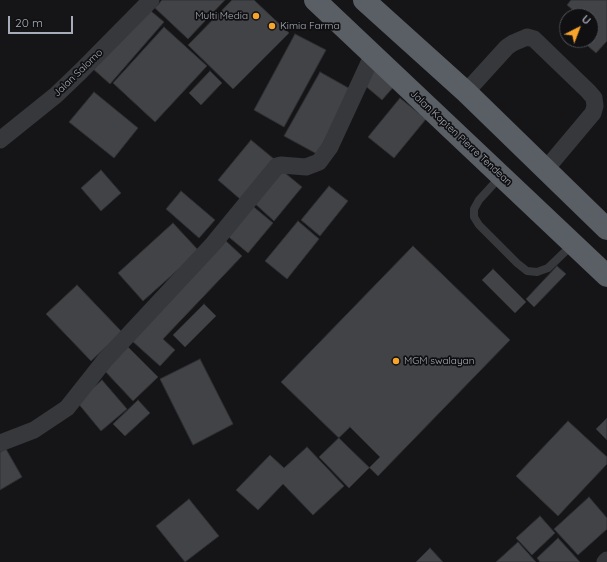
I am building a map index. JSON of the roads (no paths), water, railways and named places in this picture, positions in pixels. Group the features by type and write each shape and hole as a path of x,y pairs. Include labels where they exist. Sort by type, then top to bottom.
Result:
{"highway":[{"name":"Jalan Kapten Pierre Tendean","path":"315,0 607,276"},
{"path":"364,0 466,92 607,229"}],"street":[{"name":"Jalan Salomo","path":"0,140 60,91 150,0"},
{"path":"466,92 513,42 527,37 534,39 588,91 594,98 595,106 593,112 546,169"},
{"path":"0,443 34,430 67,408 105,360 212,244 277,166 306,167 320,162 330,147 373,54"}],"lane":[{"path":"502,176 479,200 474,209 474,217 479,225 517,263 528,271 537,272 548,268 573,243"}],"place":[{"name":"Multi Media","path":"256,16"},
{"name":"Kimia Farma","path":"272,26"},
{"name":"MGM swalayan","path":"396,361"}]}
